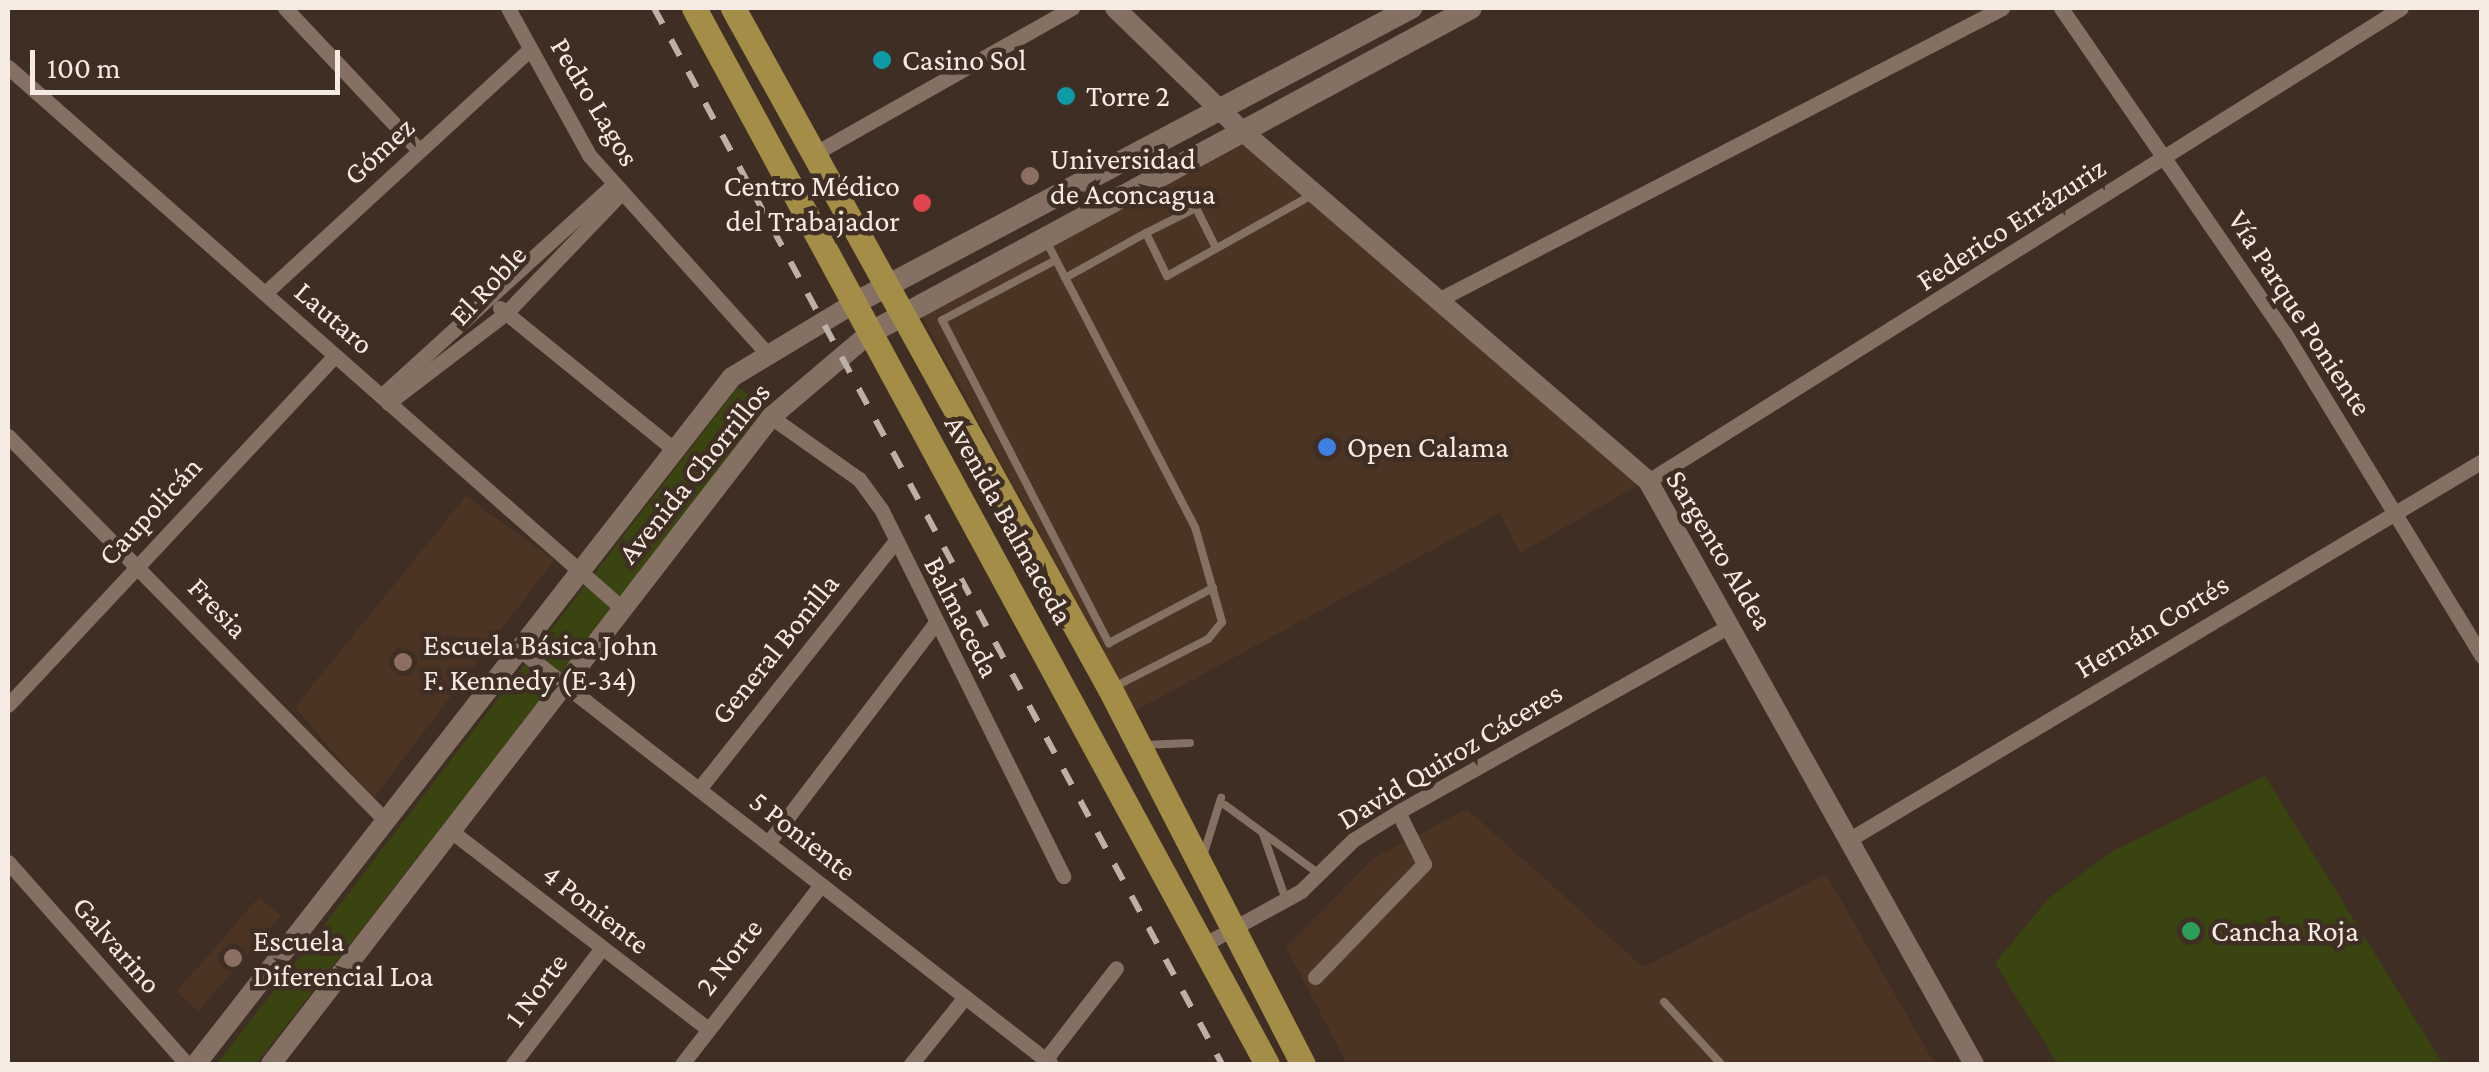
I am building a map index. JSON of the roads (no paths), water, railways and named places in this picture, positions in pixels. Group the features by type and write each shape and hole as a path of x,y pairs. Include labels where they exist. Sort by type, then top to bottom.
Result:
{"main road":[{"name":"Avenida Balmaceda","path":"694,8 1267,1064"},
{"name":"Avenida Balmaceda","path":"733,8 883,286 904,309 1110,690 1237,926 1302,1064"},
{"path":"853,304 1411,8"},
{"name":"Avenida Chorrillos","path":"870,333 904,309 1471,8"}],"street":[{"path":"284,8 420,150"},
{"name":"Pedro Lagos","path":"508,8 616,190 765,352"},
{"path":"812,155 1072,8"},
{"name":"Sargento Aldea","path":"1115,8 1241,130 1648,481 1974,1064"},
{"path":"1440,299 2002,8"},
{"name":"Vía Parque Poniente","path":"2061,8 2284,332 2482,656"},
{"name":"Federico Errázuriz","path":"1648,481 2401,8"},
{"name":"Gómez","path":"264,294 530,48"},
{"name":"Lautaro","path":"8,67 624,610"},
{"name":"El Roble","path":"385,400 490,300 616,190"},
{"name":"El Roble","path":"385,400 506,313 616,190"},
{"path":"490,300 675,450"},
{"name":"Avenida Chorrillos","path":"196,1064 675,450 765,352 853,304"},
{"name":"Avenida Chorrillos","path":"272,1064 771,417 870,333"},
{"name":"Caupolicán","path":"8,706 335,356"},
{"name":"Balmaceda","path":"771,417 859,480 1063,876"},
{"name":"Fresia","path":"8,436 386,821"},
{"name":"Hernán Cortés","path":"1850,839 2482,460"},
{"name":"General Bonilla","path":"699,789 894,544"},
{"path":"768,843 934,624"},
{"name":"David Quiroz Cáceres","path":"1205,944 1286,900 1398,812 1731,625"},
{"name":"5 Poniente","path":"520,650 1048,1062"},
{"path":"1315,978 1424,864 1398,812"},
{"name":"4 Poniente","path":"451,831 708,1029"},
{"name":"Galvarino","path":"8,862 186,1064"},
{"name":"2 Norte","path":"682,1064 821,885"},
{"name":"1 Norte","path":"515,1064 602,948"},
{"path":"1048,1062 1116,968"},
{"path":"911,1064 964,997"}],"lane":[{"path":"1146,233 1167,276 1316,193"},
{"path":"1065,278 1196,208 1216,248"},
{"path":"1043,235 1195,527 1222,622 1208,639 1110,690"},
{"path":"1056,260 942,320 1110,642 1214,588"},
{"path":"1140,746 1190,743"},
{"path":"1201,859 1223,802 1320,874"},
{"path":"1262,830 1286,900"},
{"path":"1664,1002 1721,1064"}],"railway":[{"path":"654,8 1222,1064"}],"place":[{"name":"Casino Sol","path":"882,60"},
{"name":"Torre 2","path":"1066,96"},
{"name":"Universidad de Aconcagua","path":"1030,176"},
{"name":"Centro Médico del Trabajador","path":"922,203"},
{"name":"Open Calama","path":"1327,447"},
{"name":"Escuela Básica John F. Kennedy (E-34)","path":"403,662"},
{"name":"Cancha Roja","path":"2191,931"},
{"name":"Escuela Diferencial Loa","path":"233,958"}]}
